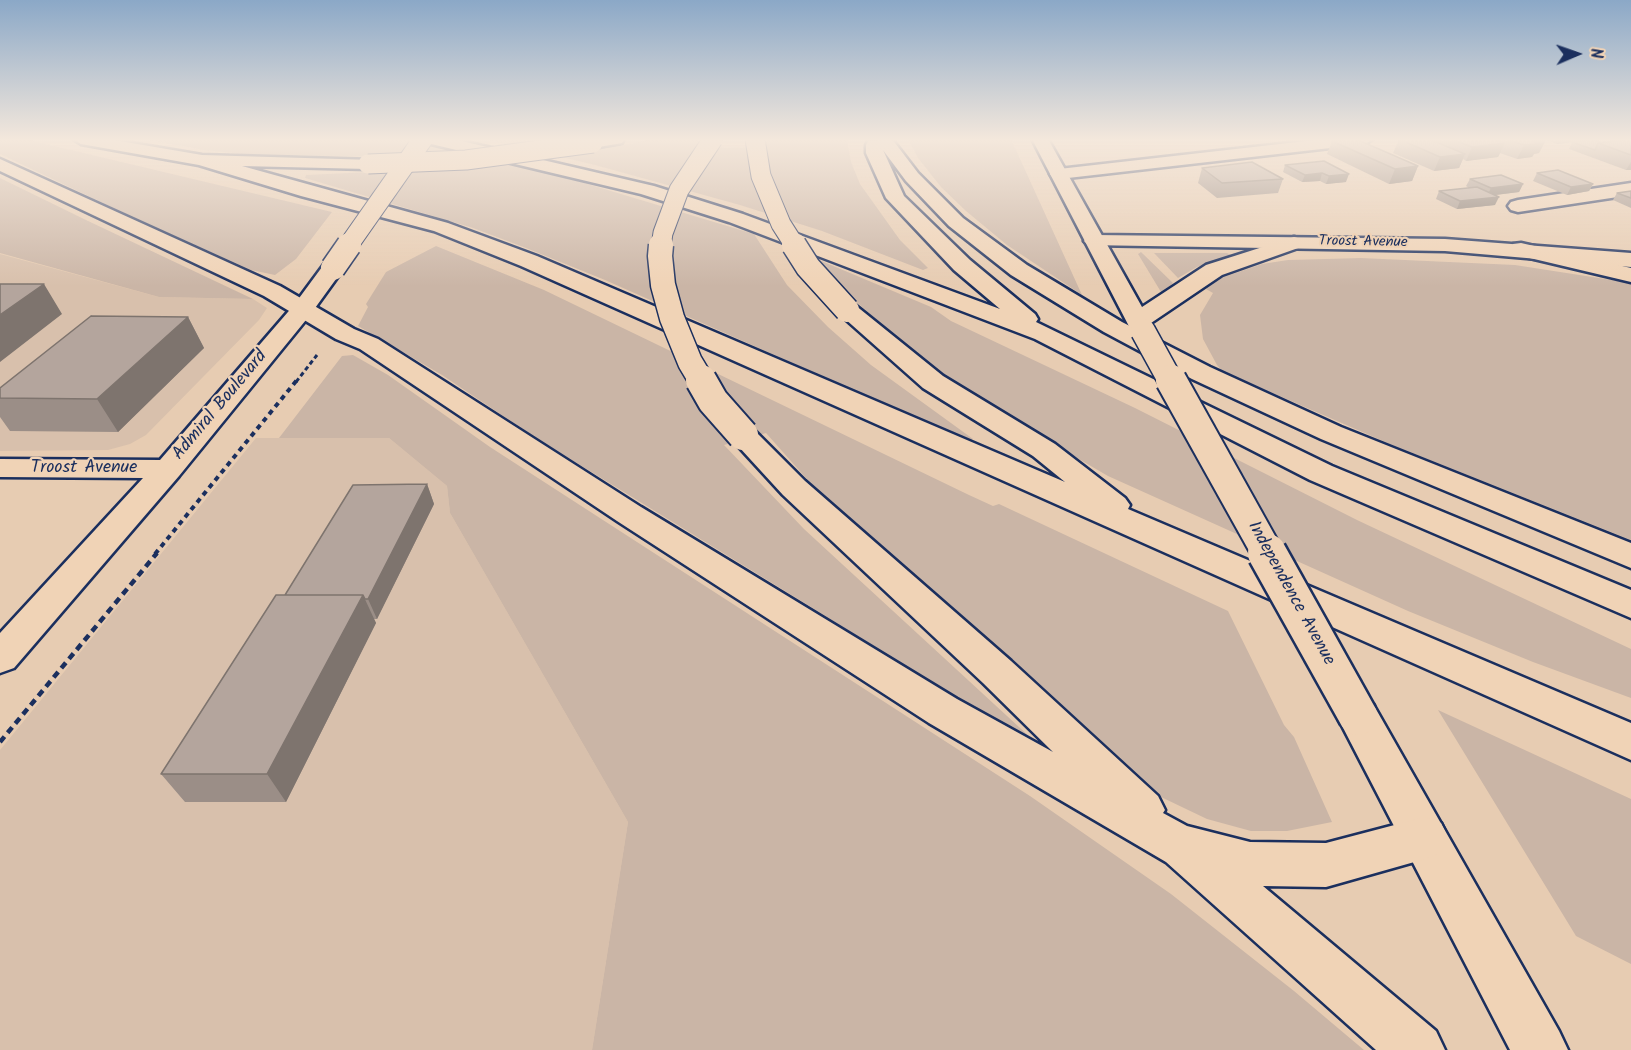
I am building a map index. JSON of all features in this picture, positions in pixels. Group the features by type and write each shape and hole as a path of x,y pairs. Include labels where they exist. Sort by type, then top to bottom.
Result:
{"main road":[{"path":"51,188 272,291 302,310 369,344 639,521 943,711 1178,845 1250,864 1326,865 1425,838"},
{"path":"295,188 441,227 529,261 1631,742"},
{"name":"Admiral Boulevard","path":"0,658 168,469 302,310 389,188"},
{"path":"639,188 725,215 1044,334 1321,473 1631,605"},
{"path":"680,188 663,232 660,256 663,285 672,318 690,362 713,401 794,488 997,672 1178,845 1416,1050"},
{"path":"766,188 781,224 808,267 847,310 933,382 1044,450 1151,534"},
{"path":"891,188 896,198 962,265 1044,334"},
{"path":"923,188 956,222 1019,270 1104,322 1201,373 1331,433 1631,556"},
{"name":"Independence Avenue","path":"1066,188 1140,326 1358,716 1540,1050"},
{"path":"1518,206 1631,189"},
{"name":"Troost Avenue","path":"1095,242 1423,244 1521,249 1631,260"},
{"path":"1140,326 1214,270 1294,243"},
{"path":"1521,249 1631,275"},
{"name":"Troost Avenue","path":"0,468 168,469"}],"path":[{"path":"0,742 221,475 336,328"}],"shaded area":[{"path":"0,188 20,188 253,299 159,297 0,253"},
{"path":"71,188 231,188 332,212 296,259 275,275 251,270"},
{"path":"339,188 601,188 754,234 787,285 828,327 871,365 973,439 969,441 605,280 473,228"},
{"path":"678,188 863,188 900,240 928,268 923,270 822,231"},
{"path":"942,188 1033,188 1082,295 1007,245"},
{"path":"436,246 544,290 969,495 993,506 999,504 1228,611 1284,725 1294,737 1332,822 1287,831 1251,831 1207,819 1161,797 959,613 814,487 766,433 724,445 804,529 1032,739 1025,745 829,618 536,438 442,375 358,326 368,307 366,304 386,272"},
{"path":"1141,252 1173,283 1165,292 1161,292 1138,254"},
{"path":"1154,253 1227,253 1231,255 1197,267 1178,278"},
{"path":"0,254 159,297 253,299 267,308 259,320 146,435 130,444 108,450 0,451"},
{"path":"1361,258 1515,265 1631,283 1631,540 1390,444 1222,371 1217,365 1203,339 1200,315 1213,293 1206,289 1221,278 1262,264 1288,260"},
{"path":"819,260 931,307 951,321 1135,408 1357,520 1631,649 1631,698 1533,662 1408,611 1108,476 974,398 924,362 853,299"},
{"path":"353,355 388,375 490,447 1030,796 1171,894 1294,991 1364,1050 592,1050 628,822 450,513 447,486 389,438 279,438 342,356"},
{"path":"256,438 389,438 447,486 450,513 628,822 592,1050 0,1050 0,750"},
{"path":"1438,710 1631,799 1631,964 1576,936"}],"building":[{"path":"1479,188 1499,197 1460,201 1439,191"},
{"path":"1631,191 1631,198 1617,193"},
{"path":"0,284 44,284 0,315"},
{"path":"91,316 188,317 97,399 0,398 0,388"},
{"path":"427,484 368,599 365,599 363,595 285,595 353,485"},
{"path":"276,595 363,595 267,774 161,774"}]}
